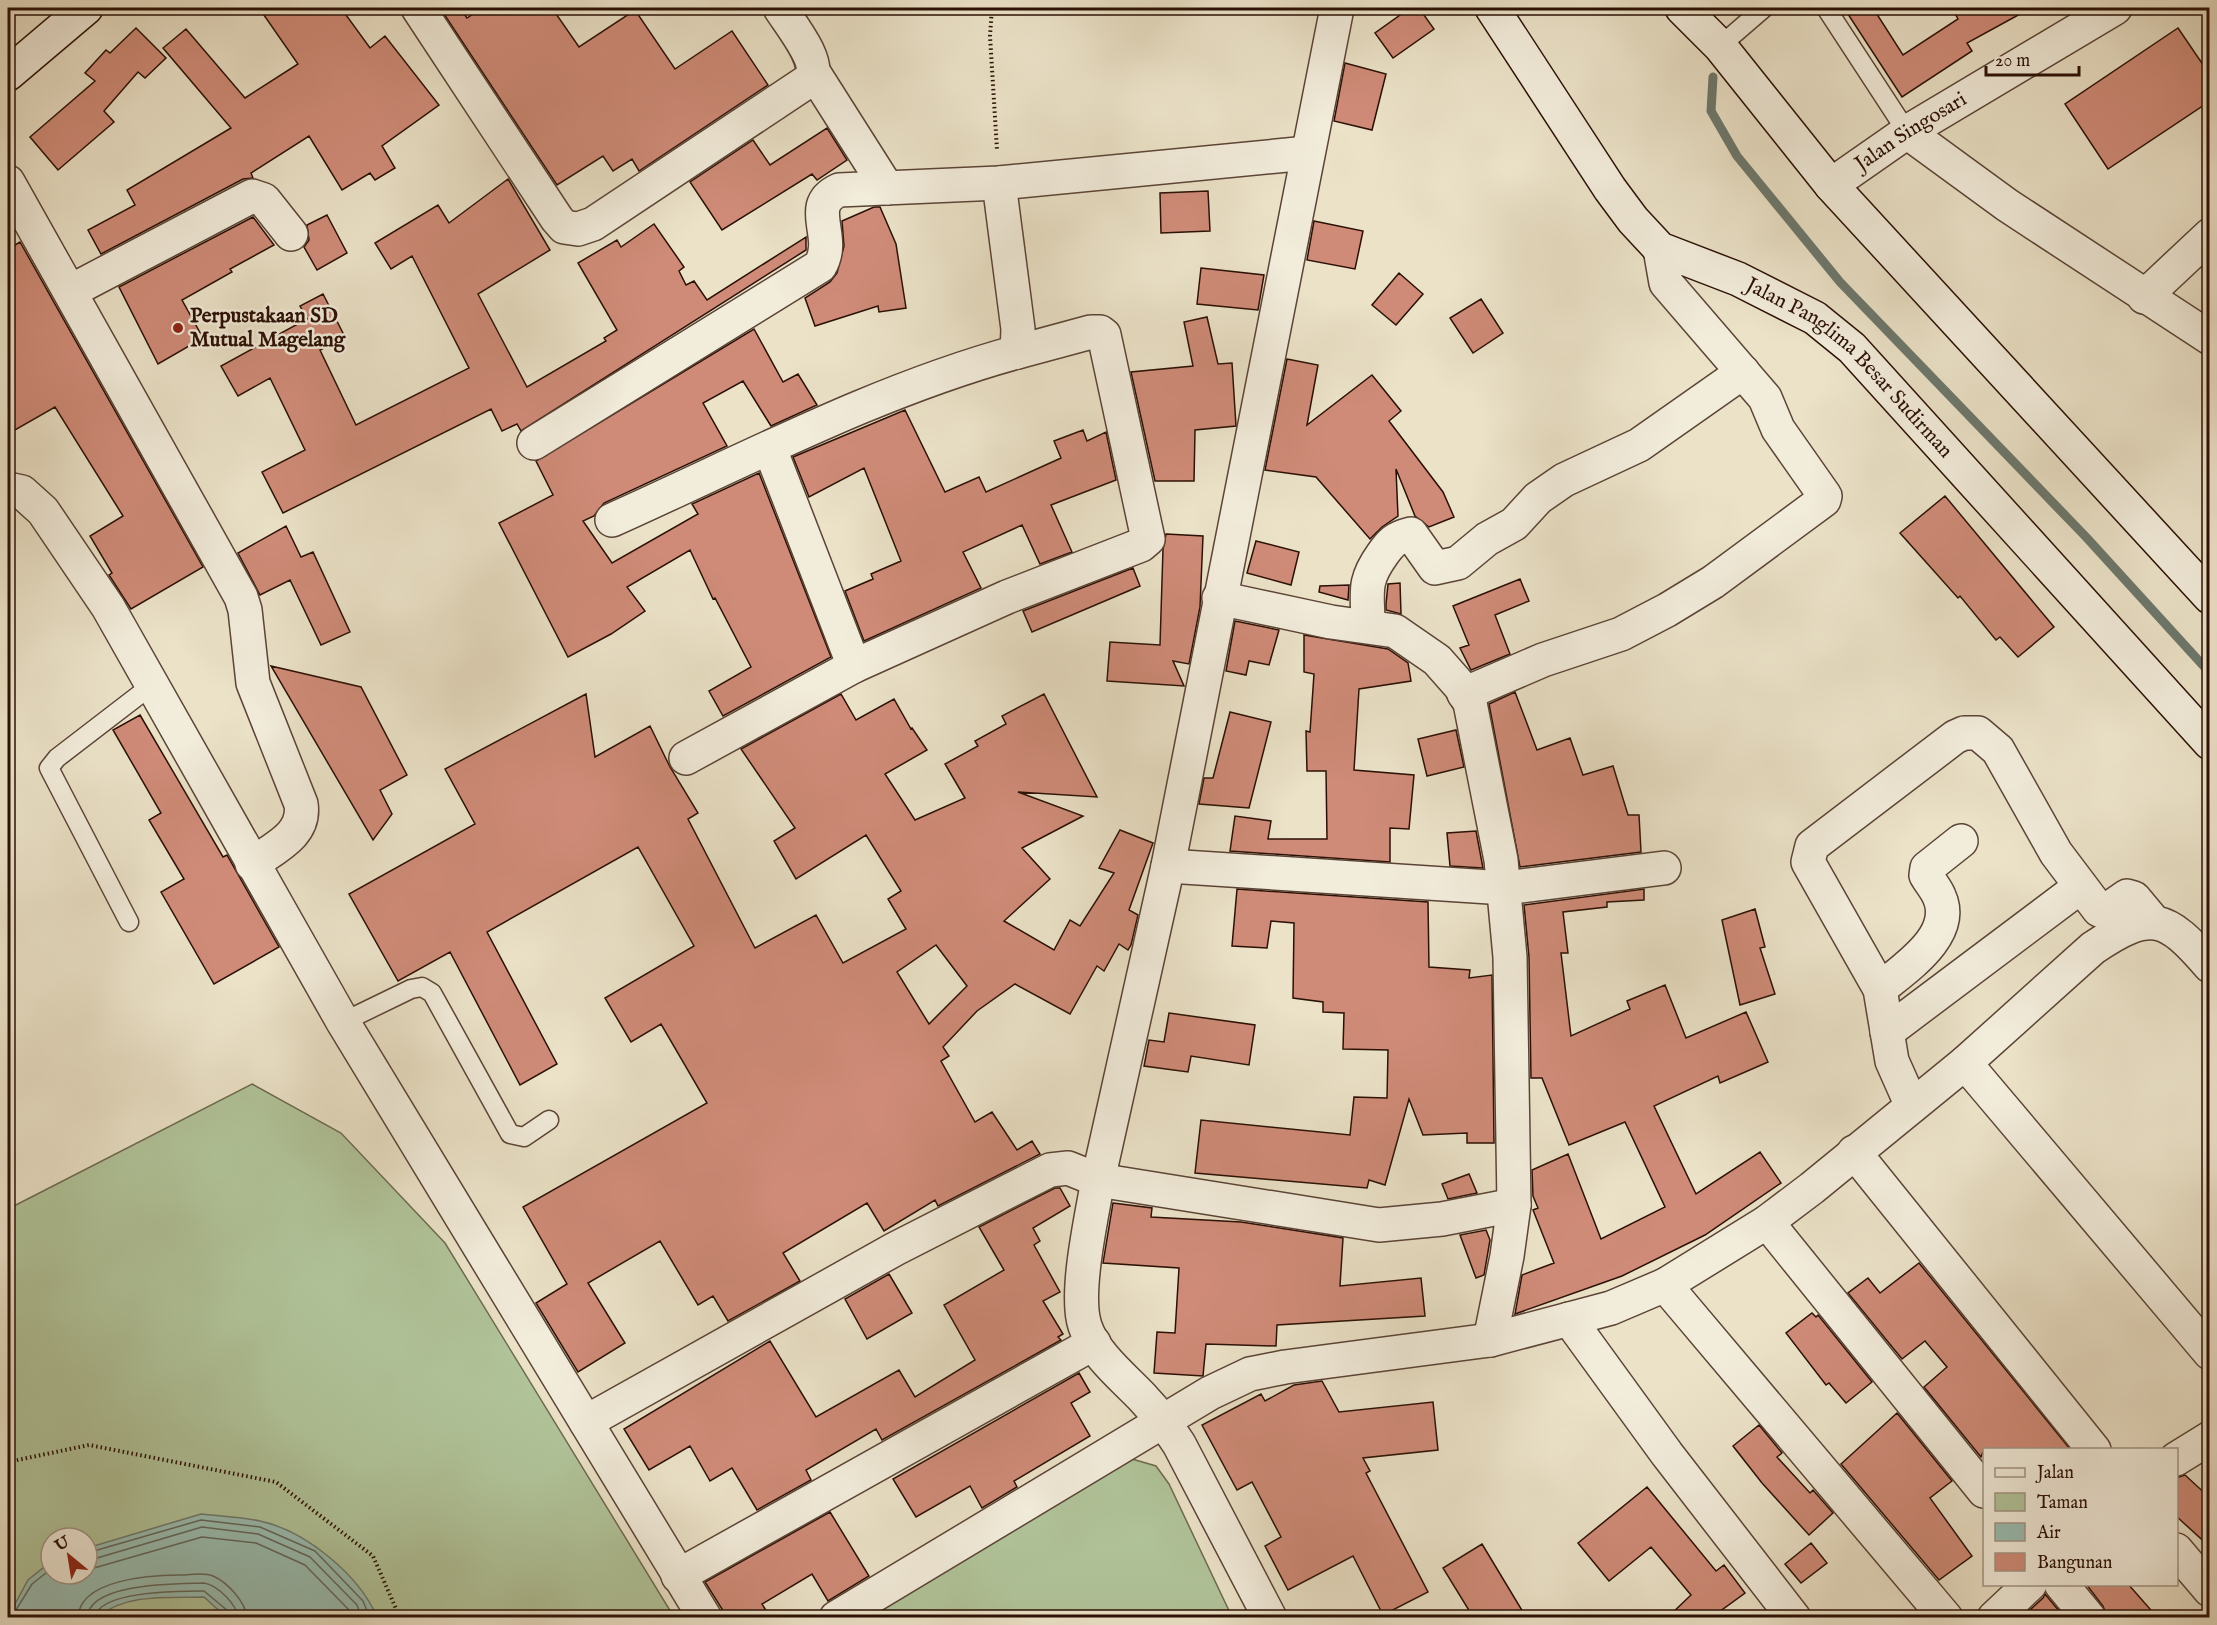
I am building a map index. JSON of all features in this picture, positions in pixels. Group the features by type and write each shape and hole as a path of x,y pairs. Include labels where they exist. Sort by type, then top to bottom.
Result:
{"street":[{"path":"8,74 86,8"},
{"path":"418,8 557,219 569,229 593,224 802,86 814,73"},
{"path":"780,8 813,62 814,73 887,188"},
{"path":"1270,1617 1184,1454 1164,1421 1118,1373 1094,1343 1084,1325 1083,1295 1088,1233 1098,1180 1168,866 1337,8"},
{"name":"Jalan Panglima Besar Sudirman","path":"1492,8 1610,189 1633,220 1660,249 1738,279 1815,318 1852,348 2210,743"},
{"path":"1682,8 1720,46 1831,185 2210,597"},
{"name":"Jalan Singosari","path":"1831,185 1907,132 2115,8"},
{"path":"1907,132 2007,205 2144,297 2210,338"},
{"path":"534,443 820,266 828,245 821,208 831,194 839,190 999,183 1308,153"},
{"path":"8,182 241,597 245,610 253,683 301,804 303,816 292,836 252,864"},
{"path":"999,183 1018,330 1017,352"},
{"path":"71,291 252,196 264,200 291,234"},
{"path":"2144,297 2210,235"},
{"path":"1464,694 1544,660 1621,634 1667,610 1713,582 1824,500 1825,496 1817,482 1778,429 1765,398 1666,283 1660,249"},
{"path":"612,520 770,449 812,426 952,370 1091,332 1100,332 1104,335 1148,539 1141,545 1007,597 854,666 686,758"},
{"path":"1368,626 1367,581 1371,570 1392,540 1410,534 1435,568 1458,563 1487,539 1514,524 1538,498 1564,480 1639,445 1743,372"},
{"path":"770,449 854,666"},
{"path":"8,489 22,492 43,511 108,607 343,1022 705,1617"},
{"path":"1219,598 1331,622 1395,631 1437,660 1464,694 1477,732 1505,888 1510,957 1514,1205 1507,1256 1490,1340"},
{"path":"1912,1106 1892,1061 1880,989 1808,862 1808,854 1812,846 1955,737 1964,733 1978,733 1998,750 2056,853 2099,910 2104,912 2127,896 2134,898 2154,922"},
{"path":"1880,989 1933,940 1941,926 1940,897 1926,875 1927,868 1961,841"},
{"path":"1168,866 1505,888 1664,868"},
{"path":"1887,1032 2080,887"},
{"path":"836,1617 1210,1393 1250,1374 1325,1360 1490,1340 1611,1308 1665,1285 1767,1222 1965,1063 2093,948 2135,924 2154,922 2169,926 2184,937 2210,966"},
{"path":"1965,1063 2210,1353"},
{"path":"1854,1152 2093,1448"},
{"path":"586,1422 895,1249 1050,1170 1068,1168 1098,1180 1379,1225 1442,1219 1514,1205"},
{"path":"1767,1222 1983,1490"},
{"path":"1665,1285 1946,1617"},
{"path":"1569,1319 1667,1454 1794,1617"},
{"path":"678,1576 1094,1343"},
{"path":"2178,1458 2210,1438"},
{"path":"2178,1552 2210,1590"},
{"path":"1994,1617 2028,1586"},
{"path":"2063,1586 2089,1617"}],"lane":[{"path":"1720,46 1764,8"},
{"path":"1826,8 1907,132"},
{"path":"129,922 50,768 57,758 152,685"},
{"path":"343,1022 411,989 423,987 432,993 510,1134 524,1137 549,1120"}],"path":[{"path":"992,8 990,36 999,183"},
{"path":"8,1462 89,1445 276,1482 373,1556 400,1617"}],"green space":[{"path":"252,1084 341,1133 445,1243 674,1617 8,1618 8,1209"},
{"path":"1132,1459 1156,1466 1169,1484 1232,1617 854,1618"}],"water":[{"path":"201,1514 260,1521 295,1534 329,1557 358,1586 377,1617 226,1617 204,1597 163,1597 122,1604 98,1617 8,1617 28,1580 39,1571 39,1586 99,1586 99,1544"}],"building":[{"path":"259,8 341,8 370,48 385,36 439,105 382,146 395,168 375,180 370,173 342,190 309,136 251,173 253,178 243,179 101,254 88,230 135,205 127,190 231,128 163,48 186,29 245,98 298,64"},
{"path":"440,8 460,8 467,18 482,8 552,8 579,47 635,10 675,69 732,31 768,85 639,171 632,159 613,171 603,156 557,185"},
{"path":"1410,8 1419,8 1434,29 1393,58 1375,33"},
{"path":"1844,8 1873,8 1903,55 1958,19 1952,8 2031,8 1967,43 1972,51 1902,97"},
{"path":"136,28 166,58 145,78 138,72 104,111 114,122 58,170 30,137 95,81 85,73 106,50 110,53"},
{"path":"2178,28 2210,75 2210,101 2108,169 2065,104"},
{"path":"1345,63 1386,74 1372,130 1334,121"},
{"path":"827,128 847,160 817,180 812,174 722,230 690,182 753,140 770,165"},
{"path":"508,179 550,250 478,294 527,387 606,341 604,338 617,330 578,263 617,240 621,247 654,224 684,267 679,271 686,285 694,281 707,300 806,237 806,250 521,431 517,424 502,431 491,409 283,513 262,472 305,450 270,378 238,396 221,366 307,319 300,306 323,294 345,337 320,350 356,425 469,368 412,256 391,269 375,243 438,205 449,223"},
{"path":"1208,191 1210,231 1161,233 1160,193"},
{"path":"874,207 880,207 896,244 906,308 879,312 878,306 815,326 805,298 830,282 837,273 844,246 842,221"},
{"path":"327,215 347,253 317,270 304,247 309,240 307,225"},
{"path":"253,217 274,245 230,269 232,272 182,300 203,338 158,364 119,287"},
{"path":"1314,221 1363,231 1355,269 1307,260"},
{"path":"20,242 203,567 131,609 109,575 112,573 90,536 123,516 55,407 8,434 8,249"},
{"path":"1201,268 1264,275 1258,310 1197,304"},
{"path":"1399,273 1423,294 1396,325 1372,305"},
{"path":"1481,299 1503,333 1473,353 1450,318"},
{"path":"1207,317 1218,364 1232,363 1236,426 1195,430 1194,481 1155,481 1131,372 1193,366 1184,322"},
{"path":"754,329 783,382 798,374 817,405 771,426 743,381 703,403 727,446 604,503 594,516 583,521 612,563 698,514 692,504 759,473 831,657 723,716 709,691 751,667 715,598 713,599 690,550 627,587 645,611 611,634 568,657 499,523 553,495 536,461"},
{"path":"1287,359 1318,365 1307,425 1372,375 1401,411 1389,421 1443,492 1454,517 1429,527 1415,516 1396,469 1398,516 1370,539 1316,477 1265,470"},
{"path":"905,410 945,492 979,477 986,492 1061,458 1054,441 1083,430 1087,441 1106,432 1116,480 1051,505 1072,552 1040,564 1022,525 963,552 981,588 864,641 845,591 873,579 871,574 901,561 864,468 809,497 793,457"},
{"path":"1945,496 2054,627 2018,657 2000,637 1996,640 1960,596 1958,598 1900,533"},
{"path":"286,526 301,557 313,552 350,632 321,645 290,580 260,595 238,553"},
{"path":"1166,534 1203,536 1200,607 1189,664 1173,661 1184,686 1107,681 1110,642 1160,645 1163,549"},
{"path":"1256,541 1299,552 1291,585 1247,573"},
{"path":"1133,568 1140,586 1032,632 1023,611"},
{"path":"1520,579 1529,601 1495,615 1510,654 1471,670 1460,648 1469,645 1453,606"},
{"path":"1400,583 1401,614 1386,610 1388,584"},
{"path":"1349,585 1348,600 1319,592 1320,586"},
{"path":"1235,621 1279,630 1269,665 1249,661 1246,675 1226,671"},
{"path":"1304,635 1388,649 1408,663 1411,681 1359,689 1354,770 1414,775 1409,829 1390,828 1390,862 1230,851 1235,816 1271,821 1268,839 1327,839 1326,771 1307,771 1306,731 1310,732 1314,674 1304,672"},
{"path":"271,666 361,687 407,775 380,790 392,814 373,840"},
{"path":"1515,692 1537,750 1570,738 1583,775 1613,766 1628,815 1639,815 1641,852 1520,867 1489,704"},
{"path":"586,694 595,757 650,726 670,767 698,813 688,819 755,948 816,915 843,963 906,929 888,899 901,891 866,835 796,879 774,841 795,828 741,749 841,694 856,720 894,699 911,729 927,750 885,774 915,820 965,798 945,764 978,746 975,741 1006,724 1002,716 1044,694 1097,797 1018,792 1083,816 1022,848 1050,879 1004,921 1054,950 1070,920 1080,926 1114,873 1099,868 1120,830 1153,843 1129,910 1138,915 1131,945 1128,950 1119,944 1104,971 1097,966 1070,1014 1015,984 977,1011 943,1047 949,1056 941,1061 975,1122 992,1112 1017,1150 1032,1141 1040,1154 938,1206 935,1200 884,1231 867,1203 783,1253 800,1281 728,1321 713,1296 698,1305 660,1241 588,1283 625,1343 578,1372 536,1303 567,1284 523,1207 707,1103 661,1024 631,1042 605,998 694,946 638,847 487,932 557,1064 520,1085 450,952 398,981 349,894 475,824 445,769","holes":["936,945 967,986 929,1024 897,972"]},
{"path":"1230,712 1271,722 1249,808 1199,804 1204,778 1213,778"},
{"path":"140,715 223,857 227,855 279,947 214,984 161,892 184,879 149,820 161,813 113,730"},
{"path":"1456,730 1464,767 1427,776 1418,739"},
{"path":"1476,831 1483,868 1450,866 1447,833"},
{"path":"1237,889 1428,902 1429,967 1470,970 1469,978 1492,975 1494,1143 1467,1143 1467,1133 1423,1135 1409,1099 1385,1185 1369,1180 1367,1188 1195,1173 1201,1120 1350,1135 1354,1097 1387,1098 1388,1050 1343,1049 1344,1013 1323,1012 1323,1002 1293,998 1294,923 1271,921 1267,948 1232,946"},
{"path":"1644,889 1644,900 1607,902 1607,907 1563,912 1568,953 1561,953 1571,1036 1630,1009 1627,1001 1665,985 1686,1038 1746,1012 1768,1062 1720,1083 1718,1076 1654,1106 1696,1194 1760,1152 1781,1183 1705,1235 1622,1276 1515,1314 1522,1275 1554,1263 1533,1210 1538,1208 1533,1196 1532,1170 1568,1154 1601,1239 1665,1207 1625,1122 1569,1145 1542,1078 1531,1078 1529,957 1524,905"},
{"path":"1755,909 1765,947 1760,948 1775,994 1740,1005 1722,920"},
{"path":"1169,1013 1255,1025 1249,1065 1191,1056 1188,1072 1144,1066 1149,1040 1164,1042"},
{"path":"1469,1174 1477,1193 1448,1199 1442,1184"},
{"path":"1055,1188 1060,1188 1070,1206 1033,1228 1040,1241 1034,1245 1060,1292 1043,1301 1063,1334 1058,1337 1061,1340 882,1440 876,1429 806,1470 811,1480 757,1510 732,1468 710,1481 690,1446 649,1470 624,1429 770,1341 816,1417 899,1370 915,1397 975,1360 944,1305 1004,1270 979,1227"},
{"path":"1113,1203 1152,1208 1151,1217 1241,1222 1343,1238 1340,1286 1421,1278 1425,1316 1277,1325 1276,1346 1206,1344 1203,1376 1154,1373 1157,1332 1175,1333 1179,1268 1103,1263"},
{"path":"1486,1230 1490,1240 1484,1275 1476,1278 1460,1235"},
{"path":"1919,1263 2069,1448 1983,1448 1981,1457 1924,1387 1947,1367 1925,1341 1902,1359 1848,1293 1868,1278 1880,1293"},
{"path":"889,1274 912,1313 867,1339 845,1299"},
{"path":"1812,1313 1816,1317 1818,1315 1872,1382 1846,1403 1829,1383 1826,1385 1786,1333"},
{"path":"1079,1373 1090,1392 1071,1403 1090,1436 1014,1481 1017,1487 982,1508 970,1486 916,1517 893,1479"},
{"path":"1322,1381 1339,1412 1433,1402 1438,1450 1363,1458 1370,1471 1366,1473 1428,1592 1383,1615 1353,1556 1288,1590 1265,1546 1281,1537 1252,1482 1237,1490 1202,1425 1261,1394 1265,1401 1294,1385"},
{"path":"1897,1413 1952,1481 1930,1498 1972,1556 1939,1580 1841,1464"},
{"path":"1759,1425 1782,1453 1777,1457 1810,1493 1813,1490 1833,1513 1809,1535 1762,1483 1733,1446"},
{"path":"2185,1475 2210,1498 2210,1547 2178,1518 2178,1477"},
{"path":"1647,1487 1716,1571 1724,1565 1745,1593 1712,1617 1668,1617 1691,1595 1651,1547 1609,1581 1578,1543"},
{"path":"830,1512 869,1576 828,1601 812,1574 762,1604 770,1617 727,1617 705,1582"},
{"path":"1811,1543 1827,1563 1801,1583 1785,1564"},
{"path":"1482,1544 1526,1617 1473,1617 1443,1568"},
{"path":"2088,1586 2130,1586 2157,1617 2107,1617 2103,1606"},
{"path":"2045,1594 2064,1617 2022,1617 2043,1598"}],"waterway":[{"path":"1713,77 1711,111 1737,156 1840,282 2086,537 2210,673"}],"place":[{"name":"Perpustakaan SD Mutual Magelang","path":"178,328"}]}
